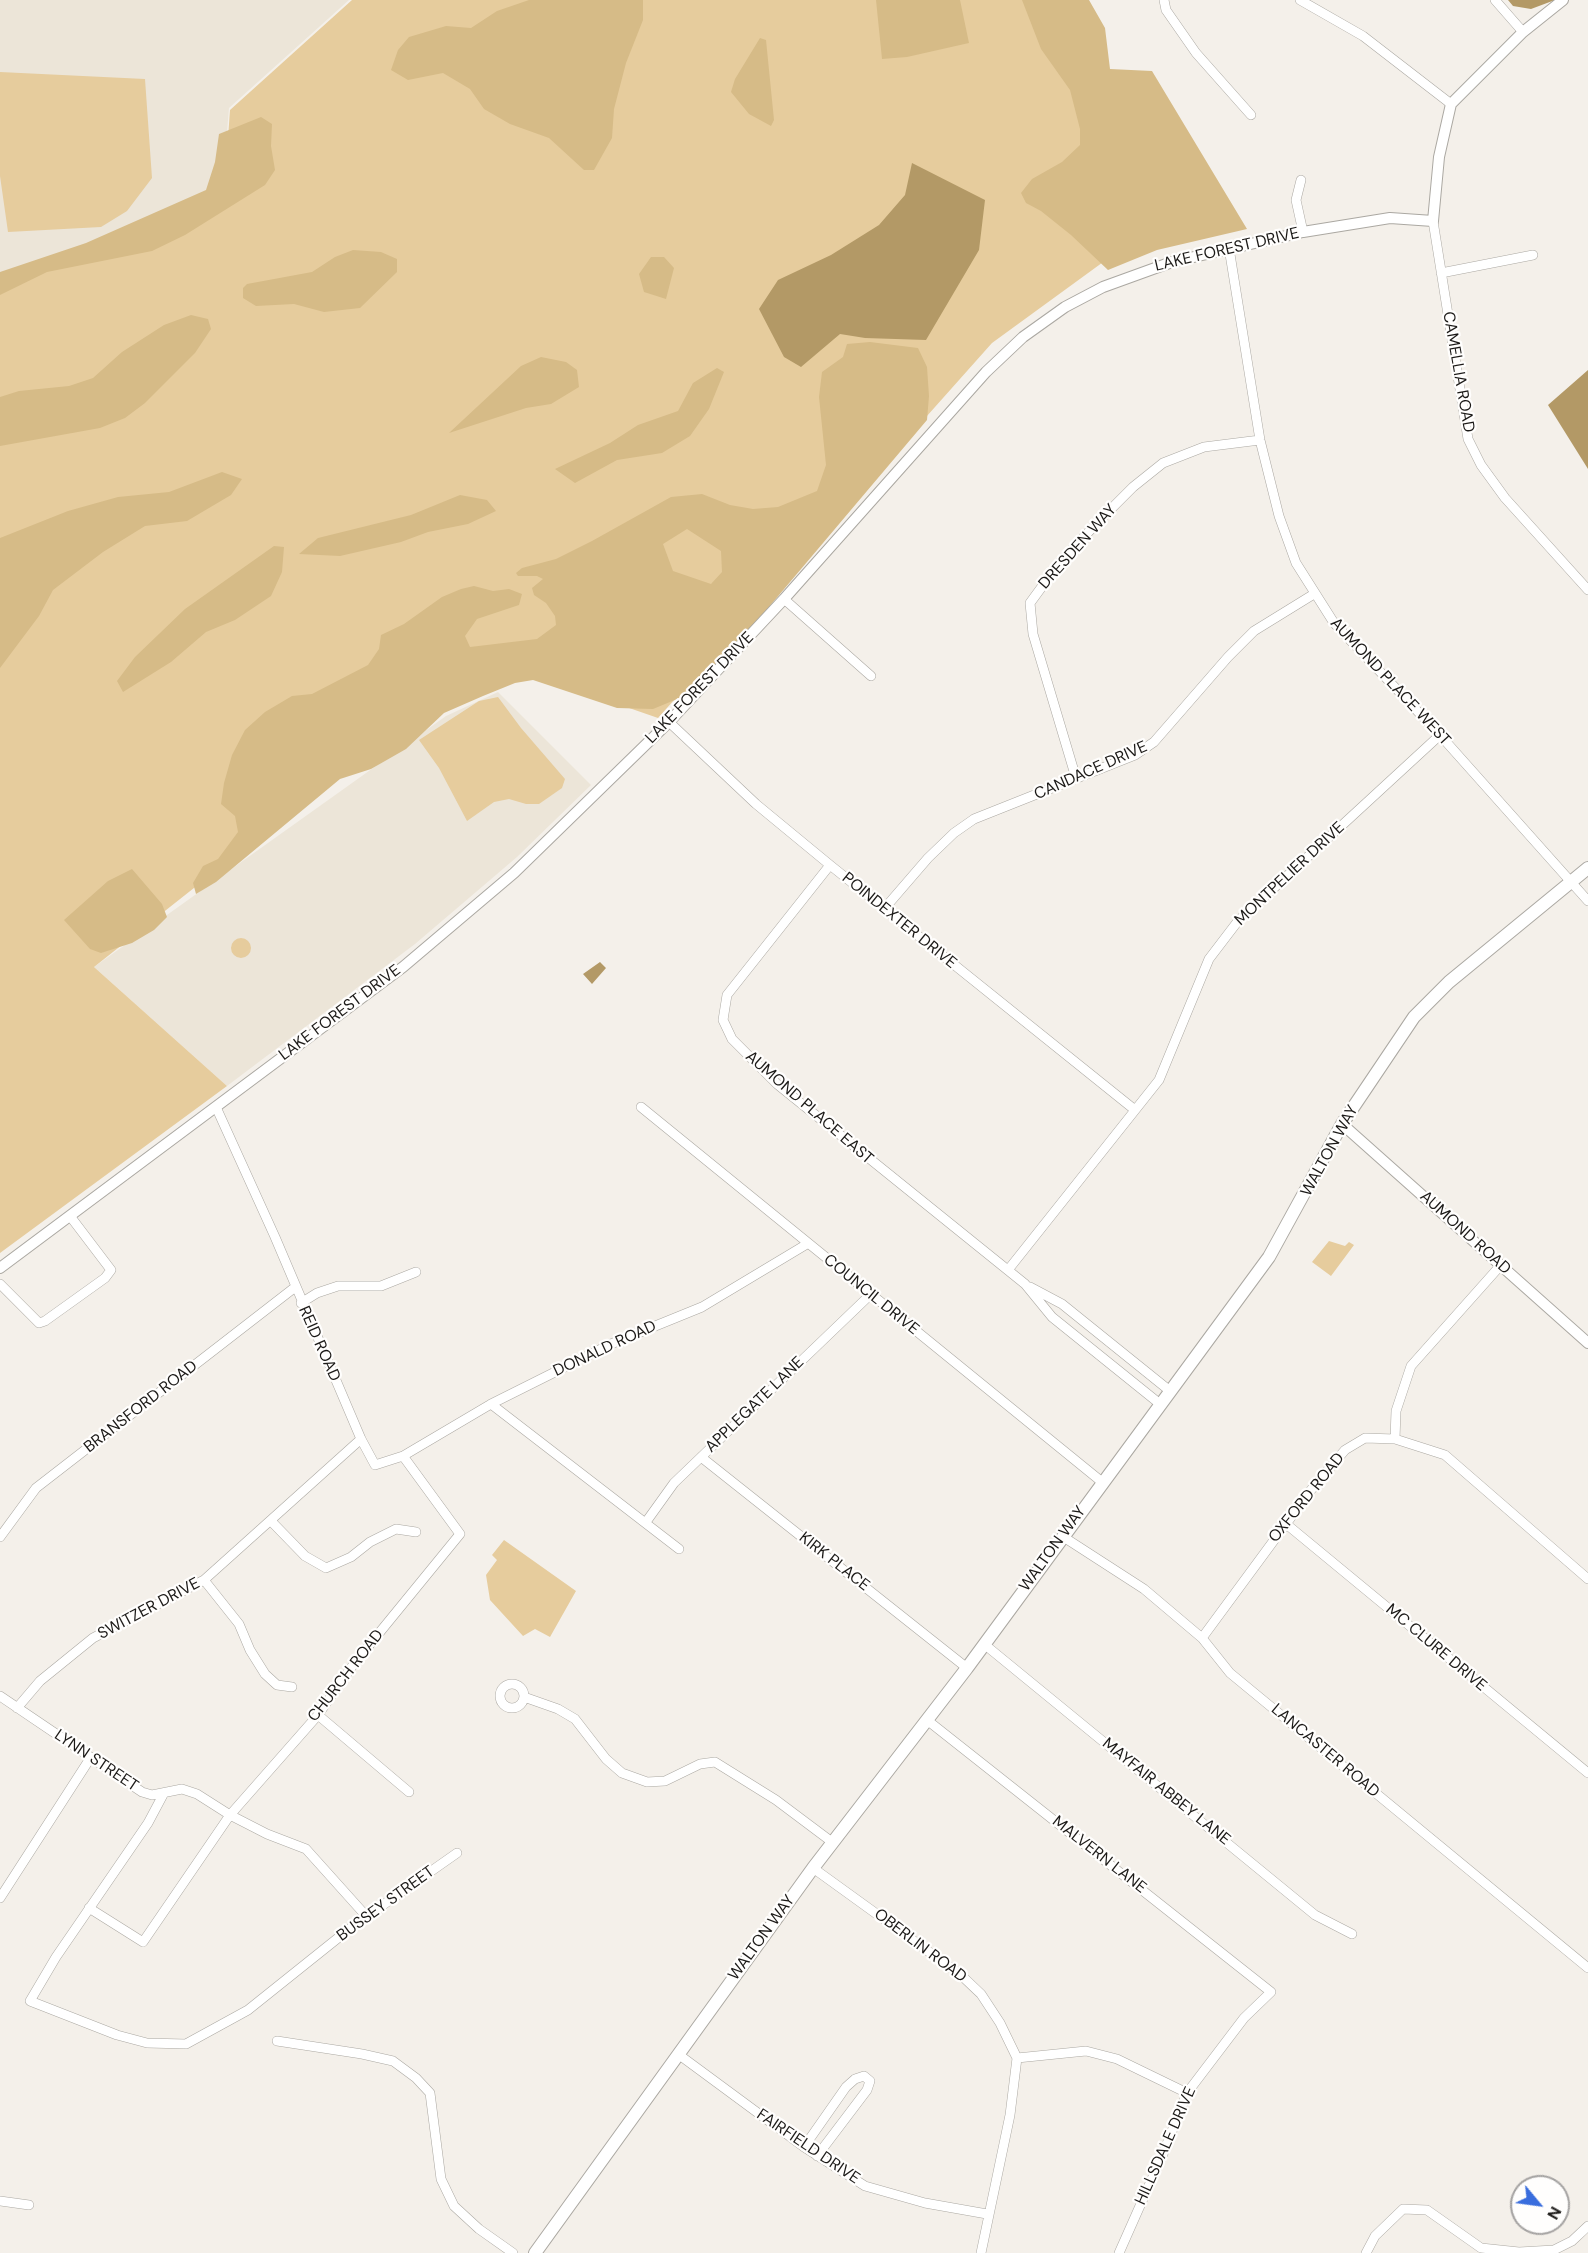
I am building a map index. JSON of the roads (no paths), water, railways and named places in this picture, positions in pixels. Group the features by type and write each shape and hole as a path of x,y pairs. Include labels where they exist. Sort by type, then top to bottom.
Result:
{"main road":[{"name":"WALTON WAY","path":"535,2253 832,1842 967,1668 1269,1257 1342,1125 1414,1017 1449,982 1588,868"}],"street":[{"path":"1164,0 1166,10 1196,53 1251,115"},
{"path":"1300,0 1363,36 1404,65 1451,104"},
{"path":"1495,0 1523,33"},
{"path":"1433,221 1439,157 1451,104 1523,33 1563,0"},
{"path":"1301,180 1296,200 1303,232"},
{"name":"LAKE FOREST DRIVE","path":"0,1268 457,923 555,835 669,722 784,600 986,372 1023,337 1065,308 1102,287 1172,261 1303,232 1390,218 1433,221"},
{"name":"CAMELLIA ROAD","path":"1433,221 1468,439 1481,465 1505,498 1588,590"},
{"name":"AUMOND PLACE WEST","path":"1229,248 1260,440 1279,516 1296,563 1334,623 1440,735 1588,901"},
{"path":"1441,273 1533,255"},
{"name":"DRESDEN WAY","path":"1076,778 1033,633 1030,603 1060,562 1133,487 1163,463 1204,447 1260,440"},
{"name":"CANDACE DRIVE","path":"884,909 928,858 954,833 974,819 1134,755 1154,742 1228,657 1254,631 1314,594"},
{"path":"784,600 871,676"},
{"name":"POINDEXTER DRIVE","path":"669,722 756,804 830,866 1136,1110"},
{"name":"MONTPELIER DRIVE","path":"1008,1270 1159,1080 1209,959 1238,921 1440,735"},
{"name":"AUMOND PLACE EAST","path":"830,866 727,995 723,1020 732,1039 777,1084 1025,1284 1062,1304 1170,1391"},
{"name":"REID ROAD","path":"216,1107 270,1226 294,1287 361,1439 375,1465 403,1456"},
{"name":"COUNCIL DRIVE","path":"641,1107 1102,1482"},
{"name":"AUMOND ROAD","path":"1342,1125 1588,1343"},
{"path":"0,1284 39,1323 105,1278 111,1270 70,1216"},
{"name":"DONALD ROAD","path":"403,1456 491,1404 611,1344 702,1307 807,1244"},
{"path":"1395,1439 1396,1411 1411,1366 1500,1266"},
{"path":"301,1303 338,1286 381,1286 417,1272"},
{"name":"AUMOND PLACE EAST","path":"1025,1284 1052,1317 1160,1404"},
{"name":"BRANSFORD ROAD","path":"0,1537 36,1488 294,1287"},
{"name":"APPLEGATE LANE","path":"646,1522 674,1483 871,1294"},
{"path":"491,1404 679,1549"},
{"name":"OXFORD ROAD","path":"1202,1638 1285,1523 1345,1450 1365,1438 1395,1439 1445,1455 1588,1579"},
{"name":"SWITZER DRIVE","path":"17,1708 40,1681 93,1638 204,1580 361,1439"},
{"name":"CHURCH ROAD","path":"89,1908 143,1942 230,1815 318,1715 353,1665 460,1534 403,1456"},
{"name":"KIRK PLACE","path":"701,1457 967,1668"},
{"path":"271,1521 305,1556 326,1568 351,1557 370,1542 396,1529 416,1532"},
{"name":"MC CLURE DRIVE","path":"1285,1523 1588,1773"},
{"name":"LANCASTER ROAD","path":"1062,1536 1144,1589 1202,1638 1230,1673 1588,1968"},
{"path":"204,1580 239,1624 250,1650 265,1674 277,1685 292,1687"},
{"name":"MAYFAIR ABBEY LANE","path":"984,1644 1315,1915 1352,1934"},
{"name":"LYNN STREET","path":"0,1696 142,1792 152,1795 182,1789 197,1794 230,1815 267,1834 306,1849 367,1917"},
{"path":"524,1697 558,1709 575,1719 606,1759 622,1773 647,1782 665,1781 700,1764 715,1762 766,1794 832,1842"},
{"path":"318,1715 409,1792"},
{"name":"MALVERN LANE","path":"927,1720 1271,1992"},
{"path":"0,1898 51,1823 91,1757"},
{"path":"89,1908 148,1823 164,1793"},
{"name":"BUSSEY STREET","path":"89,1908 30,2001 117,2036 147,2043 186,2044 248,2010 367,1917 457,1853"},
{"name":"OBERLIN ROAD","path":"813,1868 968,1982 981,1994 1000,2023 1017,2058"},
{"name":"HILLSDALE DRIVE","path":"1119,2253 1187,2093 1244,2018 1271,1992"},
{"path":"277,2042 393,2061 416,2078 430,2093 441,2179 454,2206 479,2229 513,2253"},
{"path":"981,2253 987,2214 1010,2115 1017,2058 1086,2051 1117,2059 1187,2093"},
{"name":"FAIRFIELD DRIVE","path":"678,2054 804,2147 865,2186 925,2203 987,2214"},
{"path":"804,2147 846,2087 855,2079 864,2076 870,2081 867,2090 817,2156"},
{"path":"0,2201 29,2205"},
{"path":"1366,2253 1375,2236 1403,2209 1427,2210 1481,2248 1519,2252 1554,2250 1572,2241 1588,2226"}]}
